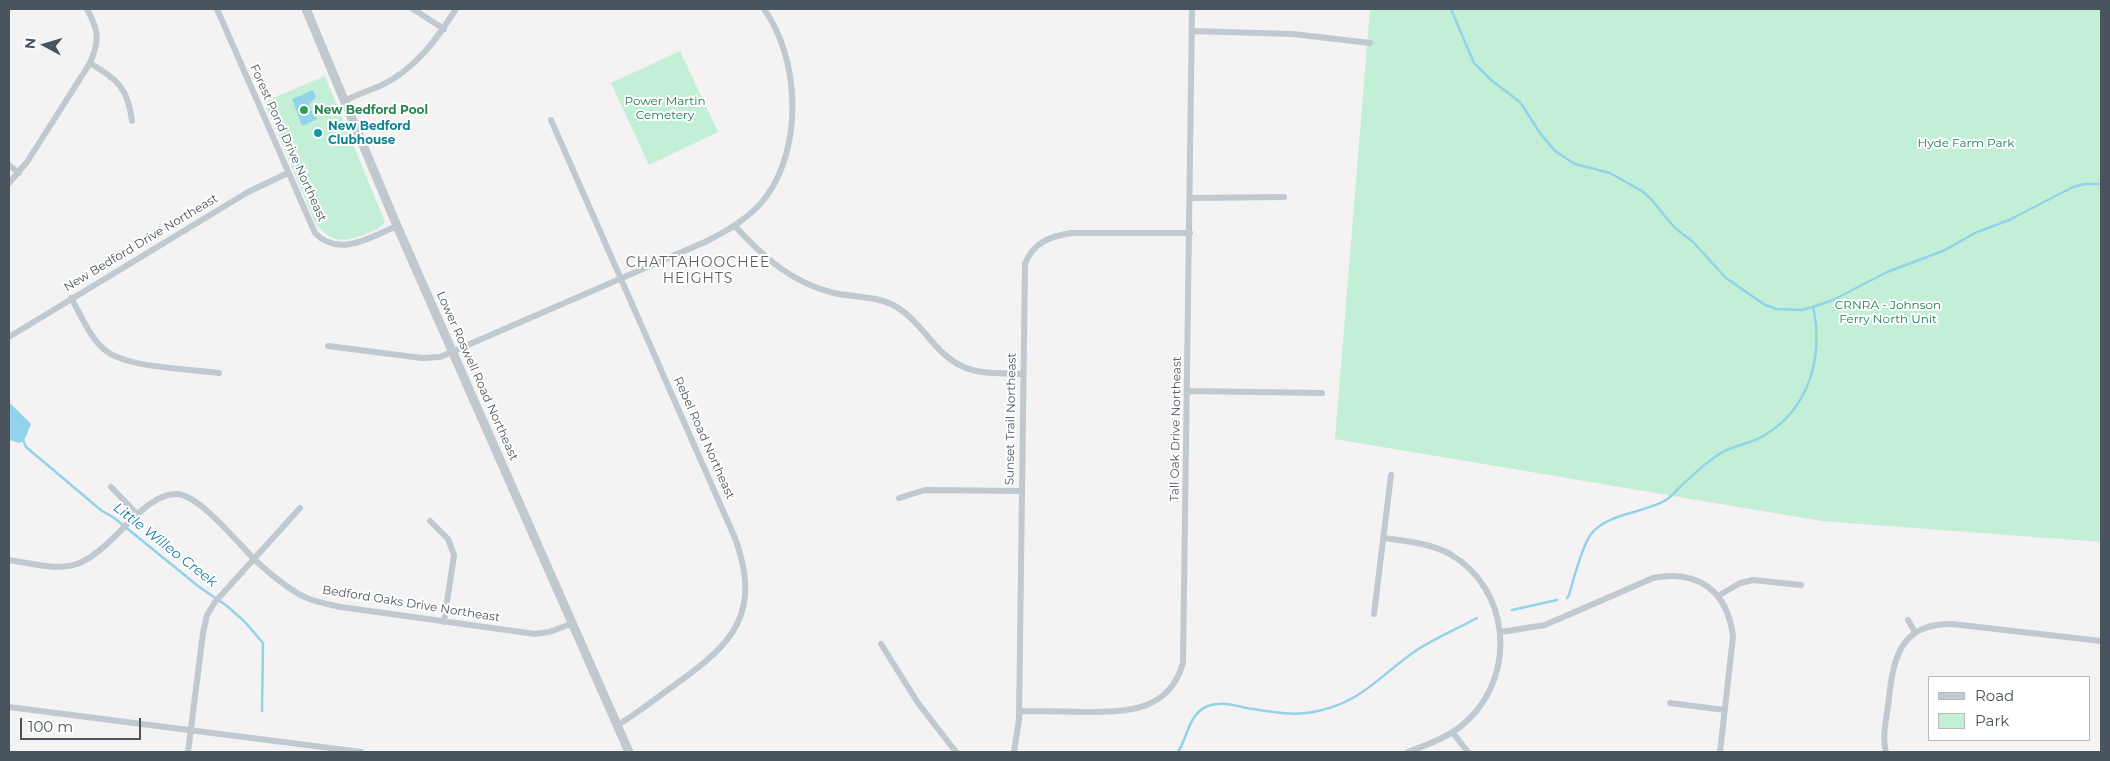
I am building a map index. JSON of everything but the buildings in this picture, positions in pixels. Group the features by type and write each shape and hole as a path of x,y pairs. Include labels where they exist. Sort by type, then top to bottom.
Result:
{"street":[{"path":"9,183 19,173 90,63 95,52 98,36 94,22 87,9"},
{"name":"Forest Pond Drive Northeast","path":"217,9 314,231 331,243 352,244 397,226"},
{"name":"Lower Roswell Road Northeast","path":"306,9 397,226 629,752"},
{"path":"413,9 444,29"},
{"path":"344,101 380,86 403,73 423,55 444,29 456,9"},
{"path":"328,346 435,358 705,242 735,226 751,213 770,191 780,172 790,136 792,100 787,63 777,33 764,9"},
{"name":"Tall Oak Drive Northeast","path":"1019,710 1115,712 1135,710 1165,694 1180,673 1185,645 1192,9"},
{"path":"1192,31 1293,34 1370,43"},
{"path":"90,63 111,76 121,86 126,94 132,121"},
{"name":"Rebel Road Northeast","path":"551,120 735,538 741,554 746,583 744,599 736,627 720,650 698,668 616,726"},
{"path":"9,165 19,173"},
{"name":"New Bedford Drive Northeast","path":"9,337 248,192 288,173"},
{"path":"1190,198 1284,197"},
{"path":"735,226 766,258 799,282 835,293 887,302 902,310 919,326 940,352 960,366 976,372 1023,374"},
{"name":"Sunset Trail Northeast","path":"1014,752 1018,732 1019,710 1024,272 1029,254 1033,248 1048,238 1072,233 1190,234"},
{"path":"71,298 97,341 112,355 133,362 219,373"},
{"path":"1188,391 1322,393"},
{"path":"1374,614 1392,475"},
{"path":"111,487 138,515"},
{"path":"900,498 925,490 1021,491"},
{"name":"Bedford Oaks Drive Northeast","path":"9,560 50,566 76,564 97,553 159,497 177,494 186,496 202,506 254,559 299,594 313,600 341,607 535,634 549,632 571,624"},
{"path":"188,752 207,615 221,595 300,508"},
{"path":"430,521 448,539 454,555 444,622"},
{"path":"1384,538 1422,544 1450,554 1468,569 1484,587 1493,605 1501,632 1499,665 1491,688 1476,712 1453,733 1408,752"},
{"path":"1501,632 1545,625 1645,581 1664,576 1694,579 1713,590 1726,608 1732,623 1733,638 1720,752"},
{"path":"1718,596 1740,583 1752,580 1801,585"},
{"path":"1908,620 1915,632"},
{"path":"1886,752 1884,736 1892,669 1900,650 1915,632 1930,626 1952,624 2101,641"},
{"path":"881,644 918,703 956,752"},
{"path":"1670,704 1725,710"},
{"path":"9,707 361,752"},
{"path":"1453,733 1468,752"}],"green space":[{"name":"CRNRA - Johnson Ferry North Unit","path":"1370,9 2101,9 2101,542 1822,521 1335,439"},
{"name":"Power Martin Cemetery","path":"680,51 718,132 649,165 611,83"},
{"path":"325,76 385,222 373,231 346,240 327,235 315,222 264,102"}],"water":[{"name":"New Bedford Pool","path":"313,90 316,97 309,104 314,117 317,119 302,126 292,99"},
{"path":"9,402 31,424 25,439 20,443 9,440"}],"waterway":[{"path":"1451,9 1474,63 1491,80 1520,102 1540,133 1555,151 1575,164 1610,173 1642,191 1674,227 1693,242 1726,278 1765,305 1777,309 1801,310 1833,300 1887,272 1943,251 1975,233 2009,220 2073,187 2085,184 2101,184"},
{"path":"1567,598 1584,547 1591,534 1598,527 1616,517 1648,508 1666,500 1715,457 1726,450 1763,436 1779,425 1792,412 1802,397 1814,362 1816,326 1813,307"},
{"name":"Little Willeo Creek","path":"22,438 26,447 102,511 113,517 245,622 263,643 262,711"},
{"path":"1512,610 1557,600"},
{"path":"1178,752 1192,720 1196,714 1208,706 1225,704 1290,714 1330,708 1368,688 1421,647 1477,618"}],"place":[{"name":"New Bedford Pool","path":"304,110"},
{"name":"New Bedford Clubhouse","path":"318,133"}],"district":[{"name":"CHATTAHOOCHEE HEIGHTS","path":"698,272"}],"park label":[{"name":"Hyde Farm Park","path":"1966,143"}]}
